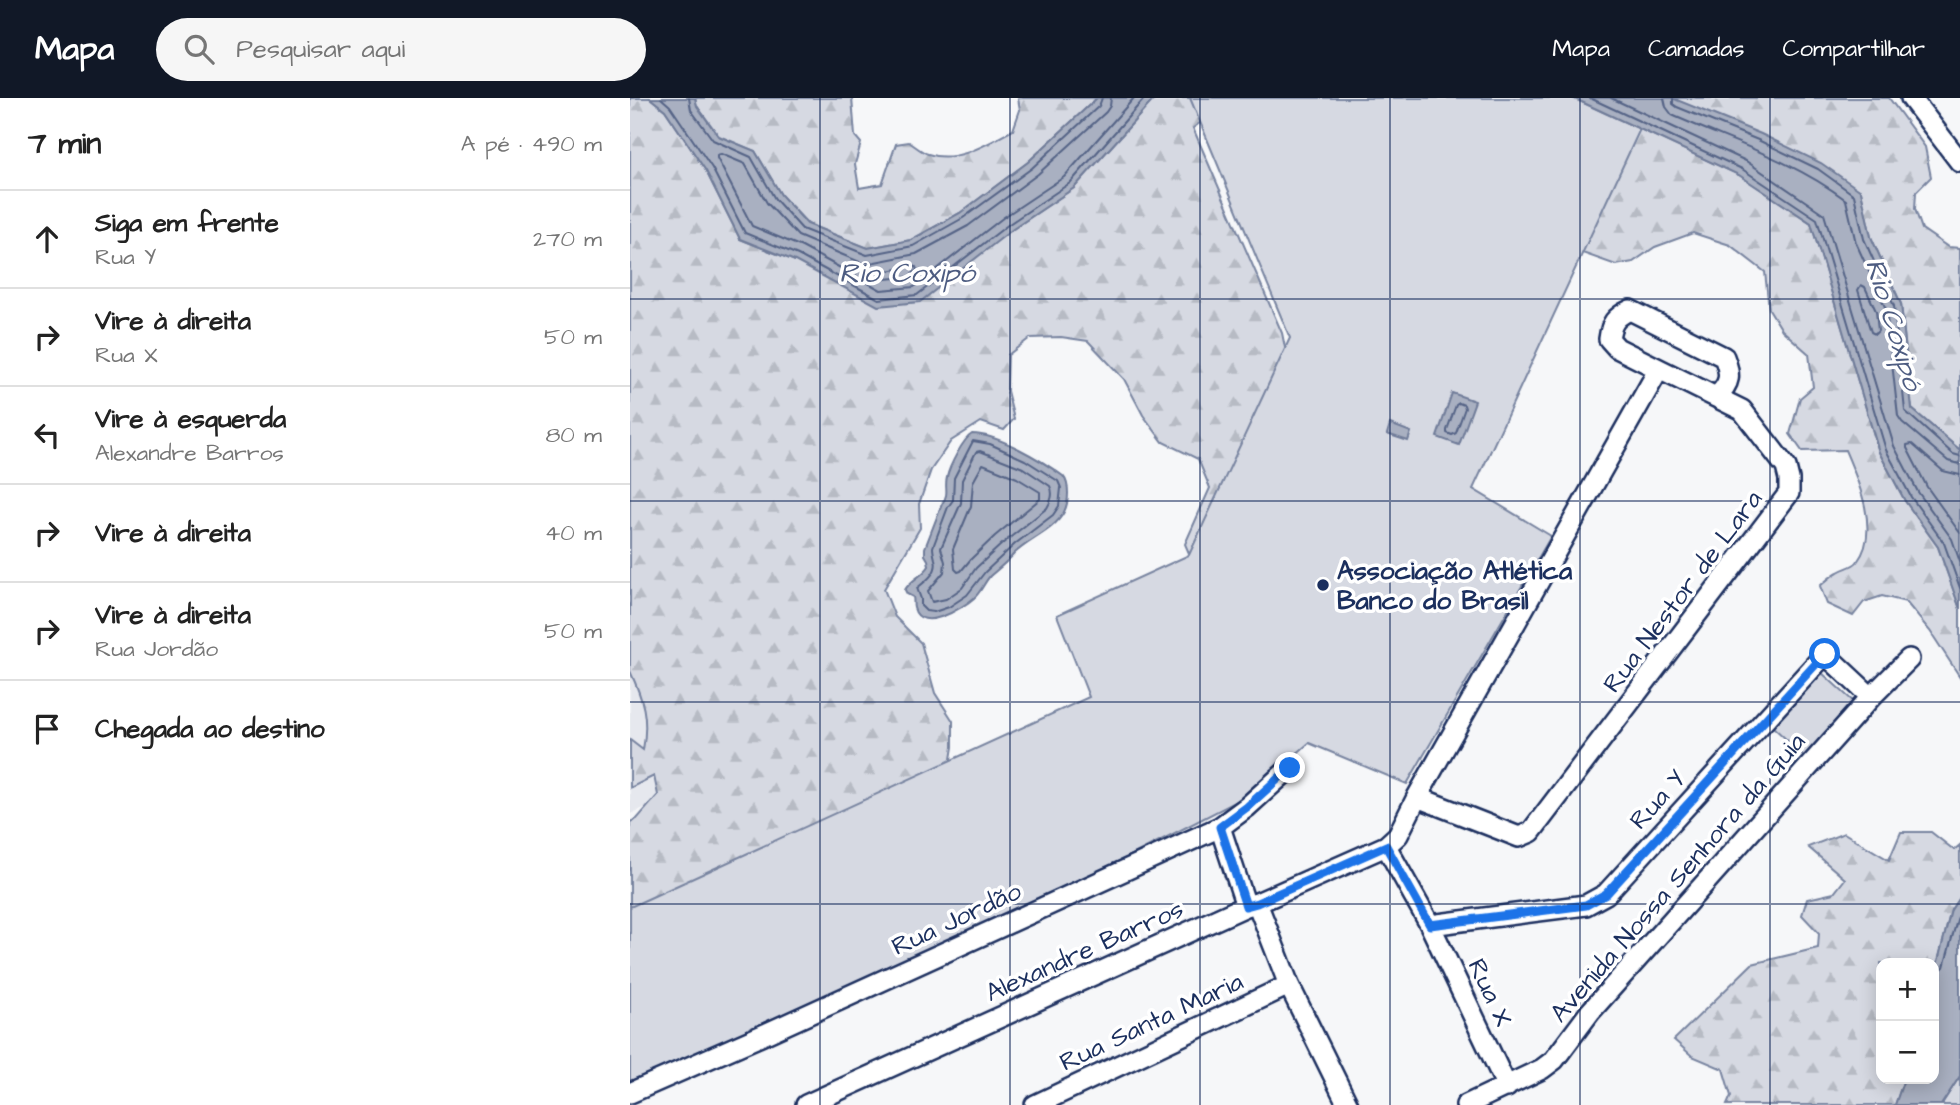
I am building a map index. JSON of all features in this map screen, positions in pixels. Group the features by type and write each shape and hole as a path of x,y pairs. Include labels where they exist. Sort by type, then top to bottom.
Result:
{"street":[{"path":"1911,98 1960,162"},
{"name":"Rua Nestor de Lara","path":"1417,797 1518,837 1531,832 1789,493 1786,467 1742,410 1617,348 1609,339 1611,325 1618,316 1630,310 1724,357 1729,378 1727,387 1716,397"},
{"path":"1386,846 1398,835 1659,369"},
{"name":"Rua Y","path":"1430,925 1586,905 1606,894 1825,654 1871,697"},
{"name":"Avenida Nossa Senhora da Guia","path":"1466,1105 1507,1087 1554,1060 1590,1012 1871,697 1909,659"},
{"name":"Rua Jordão","path":"630,1093 1220,827 1247,807 1290,768"},
{"path":"1220,827 1252,904 1346,1104"},
{"name":"Rua X","path":"1386,846 1430,925 1507,1087"},
{"name":"Alexandre Barros","path":"806,1105 1386,846"},
{"name":"Rua Santa Maria","path":"1035,1105 1289,985"}],"shaded area":[{"path":"630,563 672,796 630,814"}],"green space":[{"path":"630,98 650,98 665,110 706,171 740,239 795,261 1013,229 1074,188 1155,98 1257,98 1219,109 1193,128 1282,333 1292,382 1207,595 1185,544 1210,488 1198,459 1163,442 1143,415 1124,379 1088,341 1061,337 1030,338 1008,355 1007,391 1014,419 1004,430 981,422 951,441 931,470 919,504 920,528 884,589 895,617 921,643 935,693 953,721 953,747 947,783 630,956 630,822 637,819 658,795 654,776 630,788 630,740 643,750 645,718 630,671"},
{"path":"695,98 852,98 855,136 861,143 855,164 859,188 882,184 896,144 909,142 926,153 939,156 961,154 1013,130 1020,110 1018,98 1097,98 1028,162 960,213 911,240 868,248 808,224 781,195 755,151 719,136 697,106"},
{"name":"Associação Atlética Banco do Brasil","path":"1190,98 1573,98 1640,129 1473,489 1551,536 1407,784 1309,743 1249,795 1128,857 630,1088 630,907 1089,697 1057,615 1189,555 1290,338"},
{"path":"1562,98 1640,129 1739,175 1811,223 1879,452 1905,501 1938,547 1960,609 1960,677 1930,631 1906,602 1882,596 1864,602 1853,616 1827,604 1820,586 1836,573 1855,564 1864,550 1867,536 1865,506 1845,450 1802,451 1790,434 1800,398 1813,387 1809,354 1782,330 1769,309 1765,272 1730,245 1693,233 1655,247 1633,262 1616,265 1560,245"},
{"path":"1672,98 1889,98 1925,147 1931,177 1916,192 1915,209 1922,229 1948,247 1960,248 1960,450 1912,409 1901,304 1871,237 1861,191"},
{"path":"1821,672 1855,703 1805,757 1772,726"},
{"path":"1901,832 1931,832 1954,850 1960,845 1960,896 1951,910 1939,958 1876,958 1876,1084 1902,1084 1895,1105 1727,1105 1731,1096 1723,1069 1692,1056 1674,1040 1752,964 1818,948 1819,933 1802,915 1807,899 1834,893 1845,879 1808,847 1844,833 1889,860"},
{"path":"1960,1076 1960,1105 1941,1105"}],"water":[{"name":"Rio Coxipó","path":"650,98 695,98 697,106 718,136 755,151 781,195 807,224 868,248 911,240 960,213 1028,162 1097,98 1155,98 1074,188 1013,229 920,302 878,306 795,261 740,239 706,171 665,110"},
{"name":"Rio Coxipó","path":"1573,98 1672,98 1761,134 1821,163 1861,191 1871,237 1901,304 1912,409 1960,450 1960,609 1938,547 1905,501 1879,452 1811,223 1739,175"},
{"path":"1452,393 1475,401 1459,445 1437,437"},
{"path":"1390,424 1411,432 1408,441 1387,434"},
{"path":"972,434 1006,443 1063,476 1068,488 1067,503 1060,519 990,576 974,598 942,617 925,619 918,615 913,597 905,590 929,566 925,548 946,496 948,472 961,447"},
{"path":"1960,896 1960,1076 1941,1105 1895,1105 1902,1084 1939,1084 1939,958 1951,910"}],"place":[{"name":"Associação Atlética Banco do Brasil","path":"1323,585"}],"route":[{"path":"1290,768 1247,807 1220,827 1246,906 1386,846 1430,925 1586,905 1606,894 1825,654"}]}
